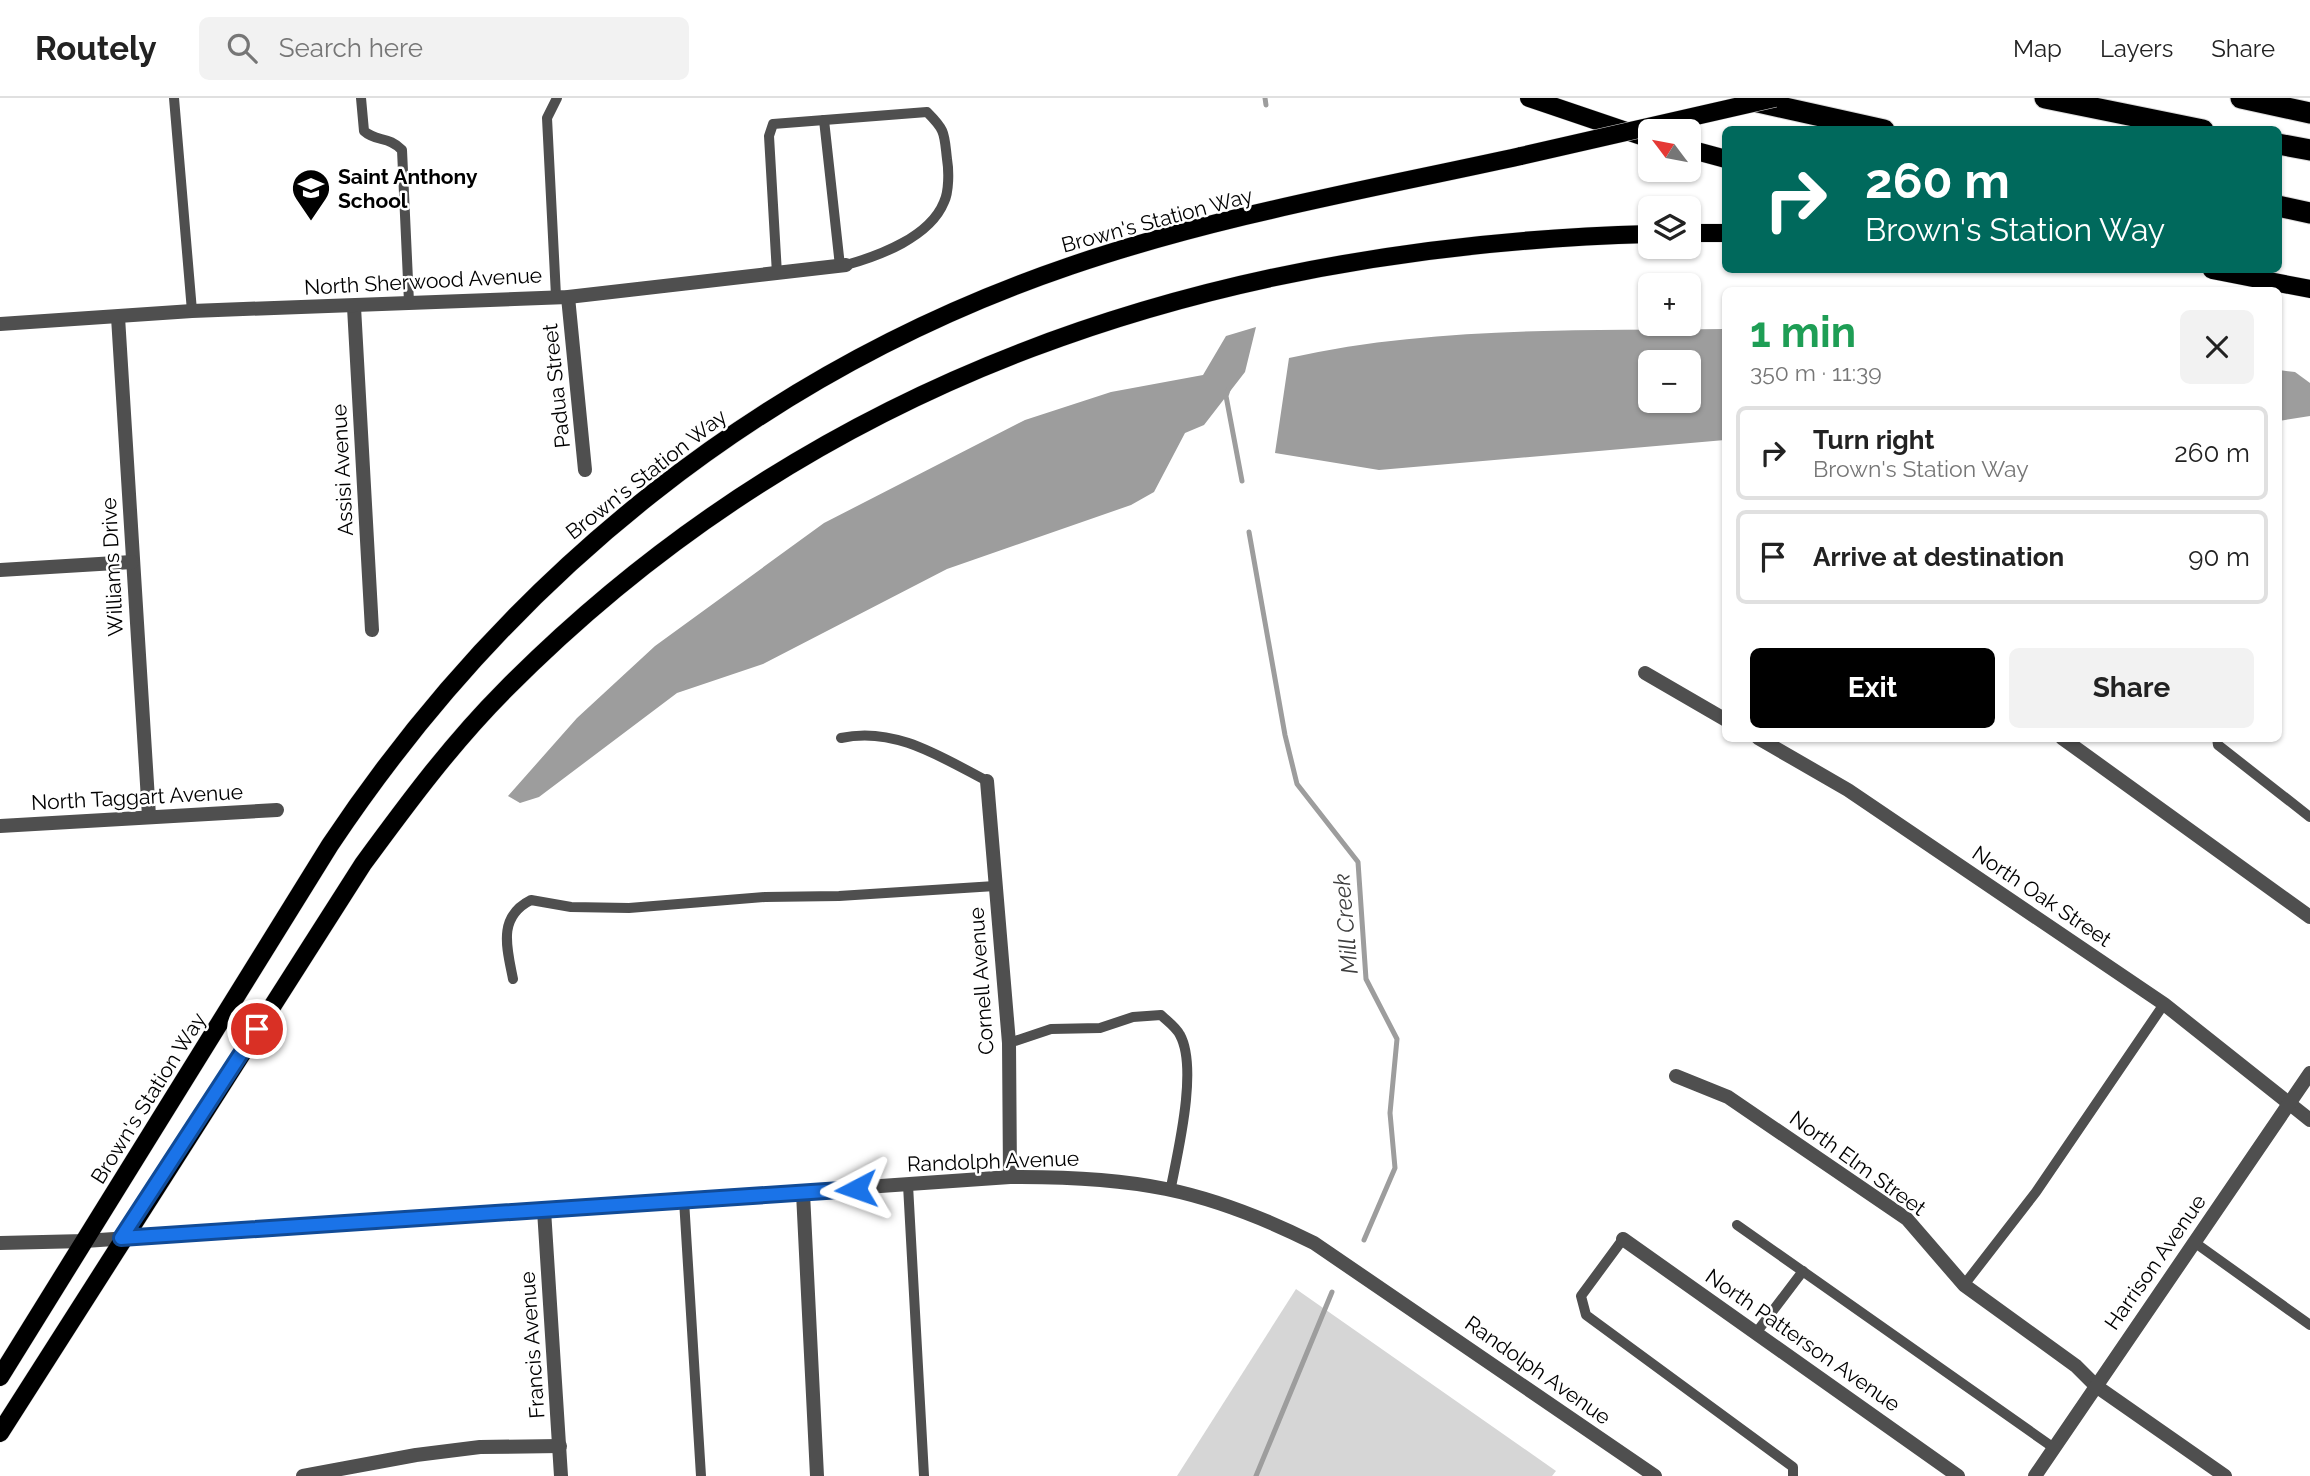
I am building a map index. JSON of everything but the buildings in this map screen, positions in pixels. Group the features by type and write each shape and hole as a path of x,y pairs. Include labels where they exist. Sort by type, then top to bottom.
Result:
{"highway":[{"path":"1743,98 1866,126"},
{"path":"2045,98 2183,126"},
{"path":"2241,98 2310,113"},
{"path":"2282,145 2310,150"},
{"path":"2282,207 2310,213"}],"main road":[{"path":"1529,98 1638,135"},
{"name":"Brown's Station Way","path":"0,1377 330,845 392,756 473,658 520,609 615,522 706,451 793,395 872,351 942,317 1069,266 1215,225 1775,98"},
{"path":"1701,152 1722,158"},
{"path":"1701,233 1722,233"},
{"path":"0,1433 121,1238 363,864 410,800 502,692 611,592 711,514 814,450 910,399 1043,342 1153,307 1303,273 1394,257 1541,239 1638,235"},
{"path":"2227,273 2310,289"}],"street":[{"name":"North Sherwood Avenue","path":"0,324 192,311 354,307 409,302 562,297 843,265"},
{"name":"Padua Street","path":"562,297 585,470"},
{"name":"Assisi Avenue","path":"354,307 372,631"},
{"name":"Williams Drive","path":"118,317 149,816"},
{"path":"0,570 132,562"},
{"path":"1645,673 1722,718"},
{"name":"North Oak Street","path":"1765,742 1848,790 2164,1004 2310,1120"},
{"path":"2068,742 2310,917"},
{"name":"Cornell Avenue","path":"987,781 1009,1043 1010,1177"},
{"name":"North Taggart Avenue","path":"0,826 276,810"},
{"name":"Harrison Avenue","path":"2035,1476 2310,1073"},
{"name":"North Elm Street","path":"1676,1076 1728,1097 1898,1213 1938,1251 1964,1285 2076,1366 2096,1386 2225,1476"},
{"name":"Randolph Avenue","path":"0,1243 85,1241 1010,1177 1076,1177 1171,1187 1259,1215 1314,1243 1655,1476"},
{"path":"803,1193 817,1476"},
{"name":"Francis Avenue","path":"544,1210 561,1476"},
{"name":"North Patterson Avenue","path":"1623,1239 1958,1476"},
{"path":"303,1476 467,1448 560,1446"}],"lane":[{"path":"174,98 192,311"},
{"path":"361,98 364,131 371,137 393,141 402,150 409,302"},
{"path":"556,98 547,118 562,297"},
{"path":"777,274 769,136 774,124 824,120 927,112 943,127 948,165 946,201 935,217 911,236 876,257 843,265 824,120"},
{"path":"841,738 864,733 918,744 987,781"},
{"path":"2218,742 2310,817"},
{"path":"513,979 505,937 511,916 531,900 571,908 629,908 765,897 839,897 995,886"},
{"path":"1964,1285 2036,1192 2164,1004"},
{"path":"1009,1043 1052,1029 1100,1028 1133,1017 1161,1015 1179,1033 1187,1055 1184,1122 1171,1187"},
{"path":"908,1185 924,1476"},
{"path":"684,1200 701,1476"},
{"path":"1737,1225 2054,1448"},
{"path":"1623,1239 1581,1296 1586,1315 1793,1467 1793,1476"},
{"path":"2194,1242 2310,1325"},
{"path":"1756,1333 1803,1271"}],"shaded area":[{"path":"1256,327 1245,372 1204,425 1185,433 1154,492 1131,505 947,569 763,664 677,693 539,797 520,803 508,796 577,718 655,646 824,523 1025,420 1111,392 1203,375 1226,336"},
{"path":"1701,329 1722,329 1722,440 1379,470 1275,453 1289,358 1397,340 1506,332 1638,330 1638,336 1701,336"},
{"path":"2282,370 2295,372 2310,383 2310,416 2282,421"},
{"path":"1296,1289 1556,1471 1552,1476 1177,1476"}],"waterway":[{"name":"Mill Creek","path":"1265,98 1266,105"},
{"name":"Mill Creek","path":"1228,390 1226,396 1242,481"},
{"name":"Mill Creek","path":"1249,532 1285,735 1297,784 1358,862 1366,979 1397,1039 1390,1113 1395,1168 1364,1240"},
{"name":"Mill Creek","path":"1256,1476 1332,1292"}],"place":[{"name":"Saint Anthony School","path":"311,222"}],"route":[{"path":"257,1029 121,1238 856,1189"}]}
